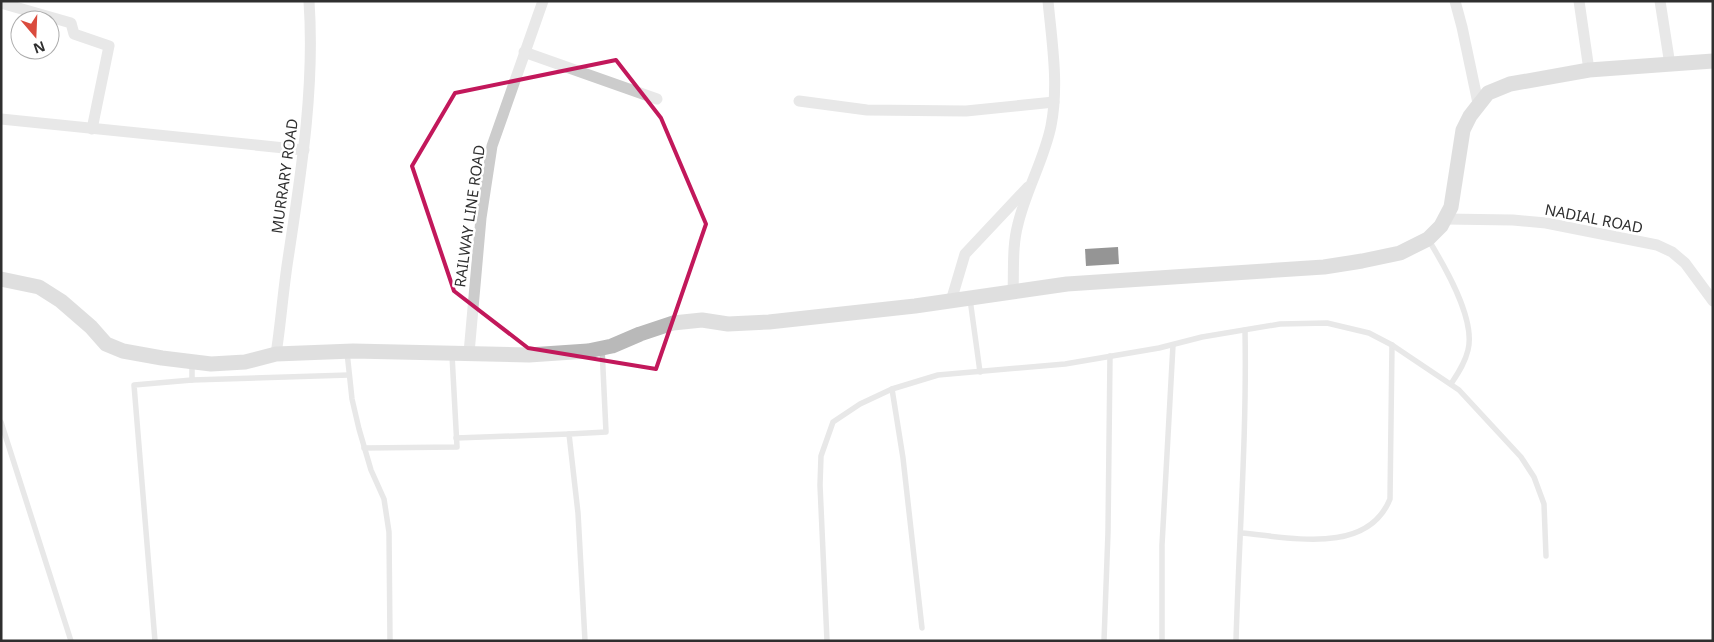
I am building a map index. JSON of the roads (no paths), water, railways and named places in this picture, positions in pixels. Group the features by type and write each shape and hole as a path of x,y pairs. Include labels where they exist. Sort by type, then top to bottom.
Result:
{"street":[{"name":"MURRARY ROAD","path":"276,354 287,262 304,150 310,84 309,1"},
{"name":"RAILWAY LINE ROAD","path":"469,353 481,218 492,146 543,1"},
{"path":"1013,292 1015,235 1023,206 1046,144 1051,126 1054,102 1055,78 1048,1"},
{"path":"1455,1 1478,103"},
{"path":"1579,1 1589,70"},
{"path":"1660,1 1670,65"},
{"path":"1,3 71,23 74,34 109,46 92,129"},
{"path":"524,52 657,99"},
{"path":"1,279 39,287 61,301 106,344 124,351 211,364 245,362 276,354 347,352 529,355 588,351 602,348 673,323 702,320 728,324 768,322 951,301 1068,284 1324,267 1400,253 1428,239 1441,226 1451,207 1463,130 1478,103 1488,92 1510,84 1589,70 1713,61"},
{"path":"799,100 867,110 956,111 1054,102"},
{"path":"1,120 304,150"},
{"path":"951,301 965,254 1033,182"},
{"name":"NADIAL ROAD","path":"1444,219 1513,220 1546,223 1657,245 1672,252 1685,263 1713,301"}],"lane":[{"path":"1428,239 1456,289 1466,320 1469,348 1462,367 1451,384"},
{"path":"970,298 980,372"},
{"path":"827,641 820,485 821,456 833,422 860,404 892,389 938,375 1065,364 1173,345 1202,336 1280,324 1327,323 1369,333 1392,345 1459,390 1521,457 1534,477 1544,504 1546,556"},
{"path":"1236,641 1246,369 1245,330"},
{"path":"1162,641 1162,546 1173,345"},
{"path":"1241,533 1325,540 1363,530 1375,522 1385,511 1390,499 1392,345"},
{"path":"456,438 606,432 602,348"},
{"path":"347,352 352,399 371,470 384,499 389,532 390,641"},
{"path":"364,448 457,447 452,353"},
{"path":"1104,641 1108,532 1110,356"},
{"path":"192,362 192,380"},
{"path":"155,641 134,385 192,380 349,375"},
{"path":"892,389 903,458 922,628"},
{"path":"1,422 71,641"},
{"path":"569,434 578,513 585,641"}]}
